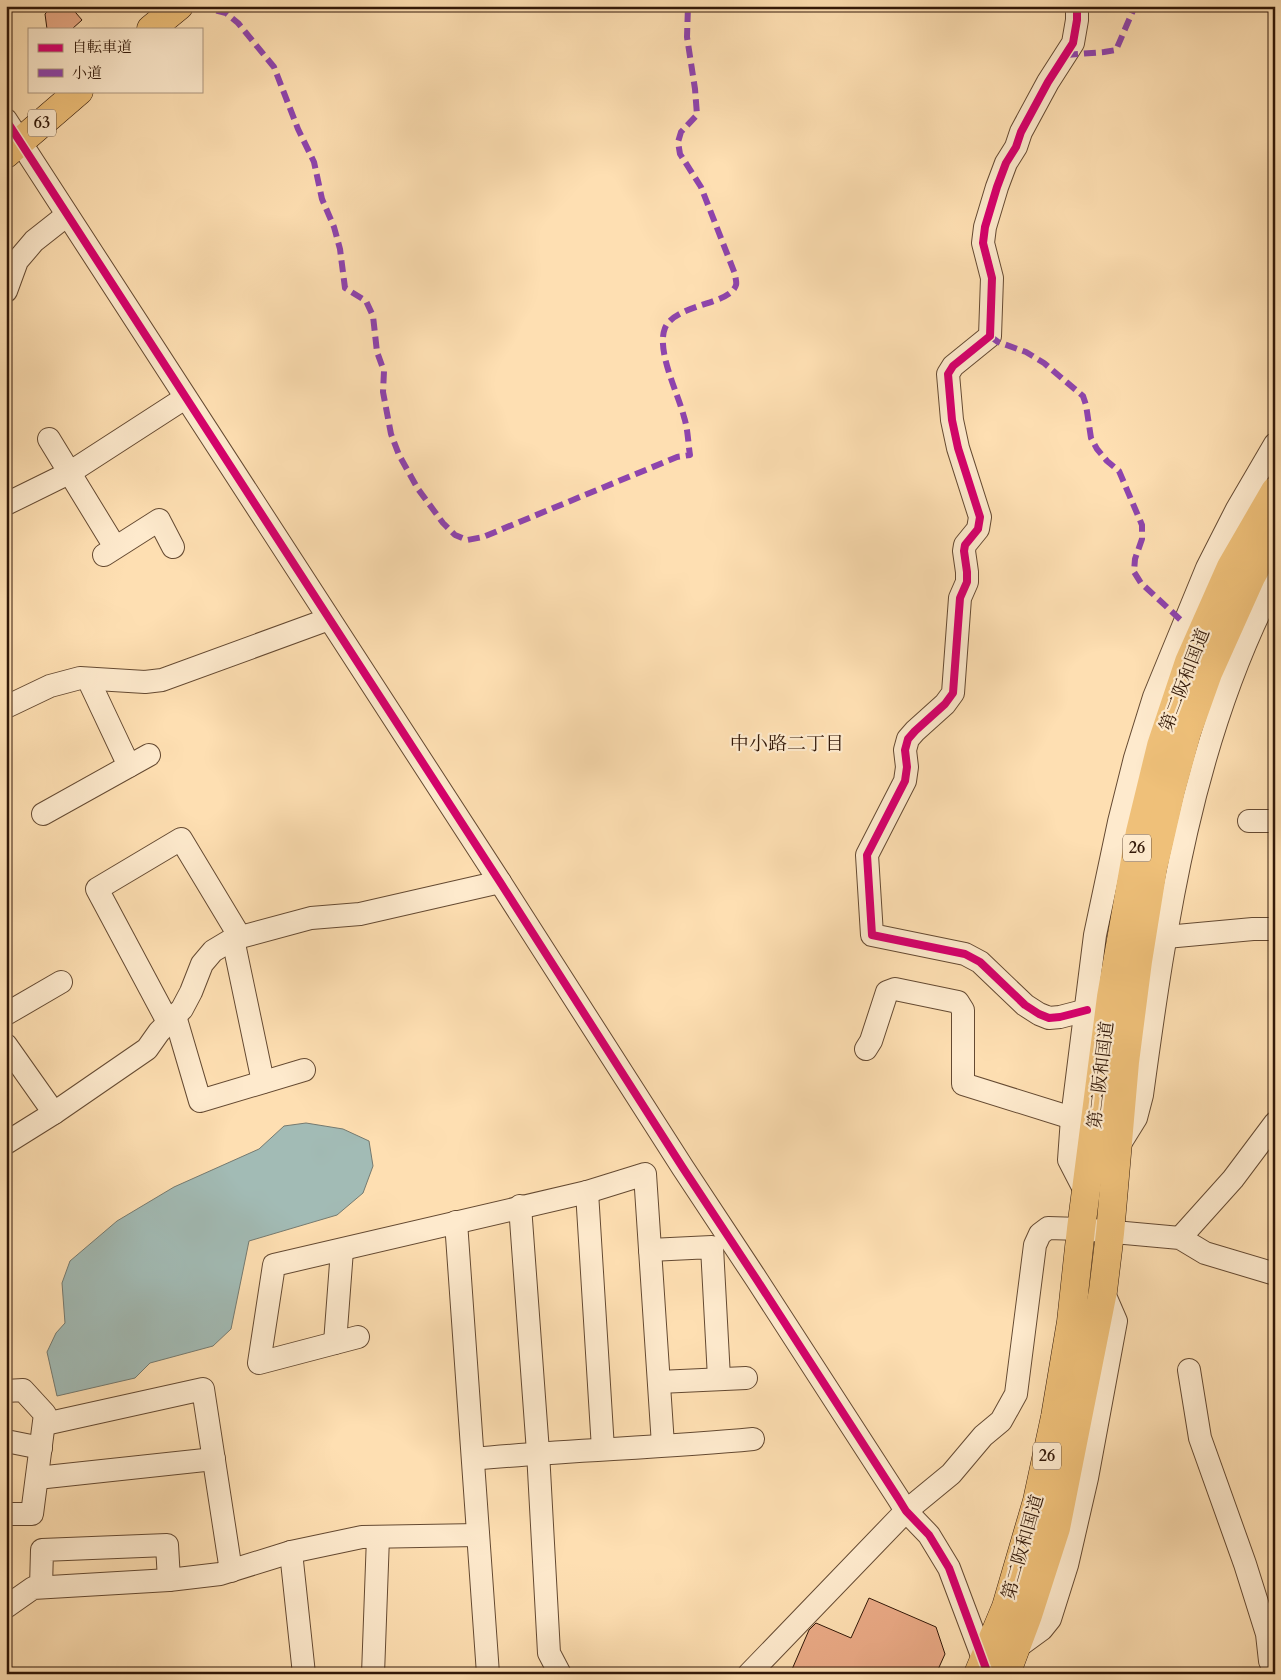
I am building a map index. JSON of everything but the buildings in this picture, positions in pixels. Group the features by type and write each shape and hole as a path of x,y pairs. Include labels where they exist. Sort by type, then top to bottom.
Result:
{"main road":[{"path":"152,28 179,6"},
{"name":"63","path":"11,139 77,92"},
{"name":"第二阪和国道","path":"983,1669 1006,1607 1037,1501 1055,1418 1071,1322 1085,1191 1112,987 1140,832 1161,746 1189,662 1231,567 1275,491"},
{"name":"第二阪和国道","path":"1006,1674 1056,1528 1103,1291 1125,1062 1138,961 1153,868 1171,790 1187,732 1208,673 1251,577 1275,534"}],"street":[{"path":"1077,6 1077,20 1073,43 1048,82 1022,132 1016,148 1006,163 985,227 983,243 992,278 990,336 953,366 948,374 952,420 958,448 980,517 978,529 966,545 964,552 967,582 960,598 953,693 945,704 915,731 908,740 905,750 905,781 867,855 872,935 965,954 980,962 1026,1005 1049,1018 1087,1010"},
{"path":"11,139 67,215 906,1512 929,1535 949,1568 983,1669"},
{"path":"6,291 17,261 34,241 67,215"},
{"path":"6,504 69,473 185,398"},
{"path":"49,439 69,473 109,552 159,520 173,547"},
{"path":"1085,1191 1069,1160 1072,1118 1096,935 1119,822 1135,758 1154,697 1207,568 1236,509 1275,444"},
{"path":"1118,1147 1136,1118 1142,1095 1166,937 1185,833 1217,717 1244,648 1275,581"},
{"path":"6,706 50,686 80,678 145,682 162,680 329,619"},
{"path":"88,679 129,766"},
{"path":"43,814 149,755"},
{"path":"1249,821 1275,821"},
{"path":"263,1082 236,938 181,838 97,889 172,1019 200,1101 304,1070"},
{"path":"6,1143 54,1113 147,1049 182,1009 202,964 213,951 236,938 311,918 360,914 500,882"},
{"path":"1166,937 1253,929 1275,929"},
{"path":"6,1014 61,982"},
{"path":"866,1049 871,1041 887,992 895,989 958,1002 963,1010 963,1084 1072,1118"},
{"path":"6,1045 54,1113"},
{"path":"1180,1238 1233,1179 1275,1123"},
{"path":"358,1337 259,1363 274,1265 520,1206 587,1192 645,1174 663,1445"},
{"path":"587,1192 603,1449"},
{"path":"520,1206 538,1452 549,1653 560,1674"},
{"path":"456,1222 488,1674"},
{"path":"749,1674 906,1512 952,1474 983,1436 1001,1422 1016,1394 1035,1244 1040,1234 1048,1228 1180,1238 1205,1253 1275,1274"},
{"path":"650,1250 712,1247 719,1378"},
{"path":"335,1343 342,1250"},
{"path":"1189,1370 1200,1438 1245,1564 1267,1634 1270,1661 1275,1671"},
{"path":"659,1382 746,1378"},
{"path":"45,1424 203,1389 230,1571"},
{"path":"6,1391 23,1390 45,1414 32,1514 6,1514"},
{"path":"473,1459 538,1452 753,1439"},
{"path":"6,1441 41,1448"},
{"path":"37,1478 214,1458"},
{"path":"6,1608 33,1588 169,1580 220,1574 291,1552 362,1537 478,1535"},
{"path":"373,1674 378,1537"},
{"path":"41,1587 42,1550 167,1545 169,1580"},
{"path":"291,1552 304,1674"}],"water":[{"path":"306,1123 343,1129 369,1141 373,1166 363,1193 337,1215 249,1241 231,1329 213,1346 150,1363 135,1378 57,1396 47,1352 56,1333 65,1323 62,1283 70,1261 117,1221 174,1187 259,1149 284,1126"}],"marked path":[{"path":"199,6 226,13 238,23 274,67 298,129 314,162 322,199 334,227 340,249 345,288 366,301 373,316 377,352 384,371 383,392 391,434 399,455 418,489 443,523 455,535 467,540 483,537 677,457 690,455 685,422 665,360 663,348 665,328 679,314 724,297 732,292 736,282 735,274 701,187 680,154 678,142 681,132 697,115 687,37 688,6"},
{"path":"1066,55 1116,50 1135,6"},
{"path":"990,336 998,342 1026,352 1044,363 1083,396 1091,438 1107,461 1119,471 1142,525 1142,539 1135,559 1134,572 1141,583 1184,623"}],"cycle path":[{"path":"1077,6 1077,20 1073,43 1048,82 1021,132 1016,147 1006,163 985,227 983,243 992,278 990,336 953,366 948,374 952,420 958,448 980,517 978,529 965,545 964,551 967,582 960,598 953,693 945,704 908,739 905,750 907,767 905,781 867,855 872,935 965,954 980,962 1025,1005 1049,1018 1087,1010"},
{"path":"6,120 906,1511 929,1535 949,1568 988,1674"}],"district":[{"name":"中小路二丁目","path":"787,744"}]}
